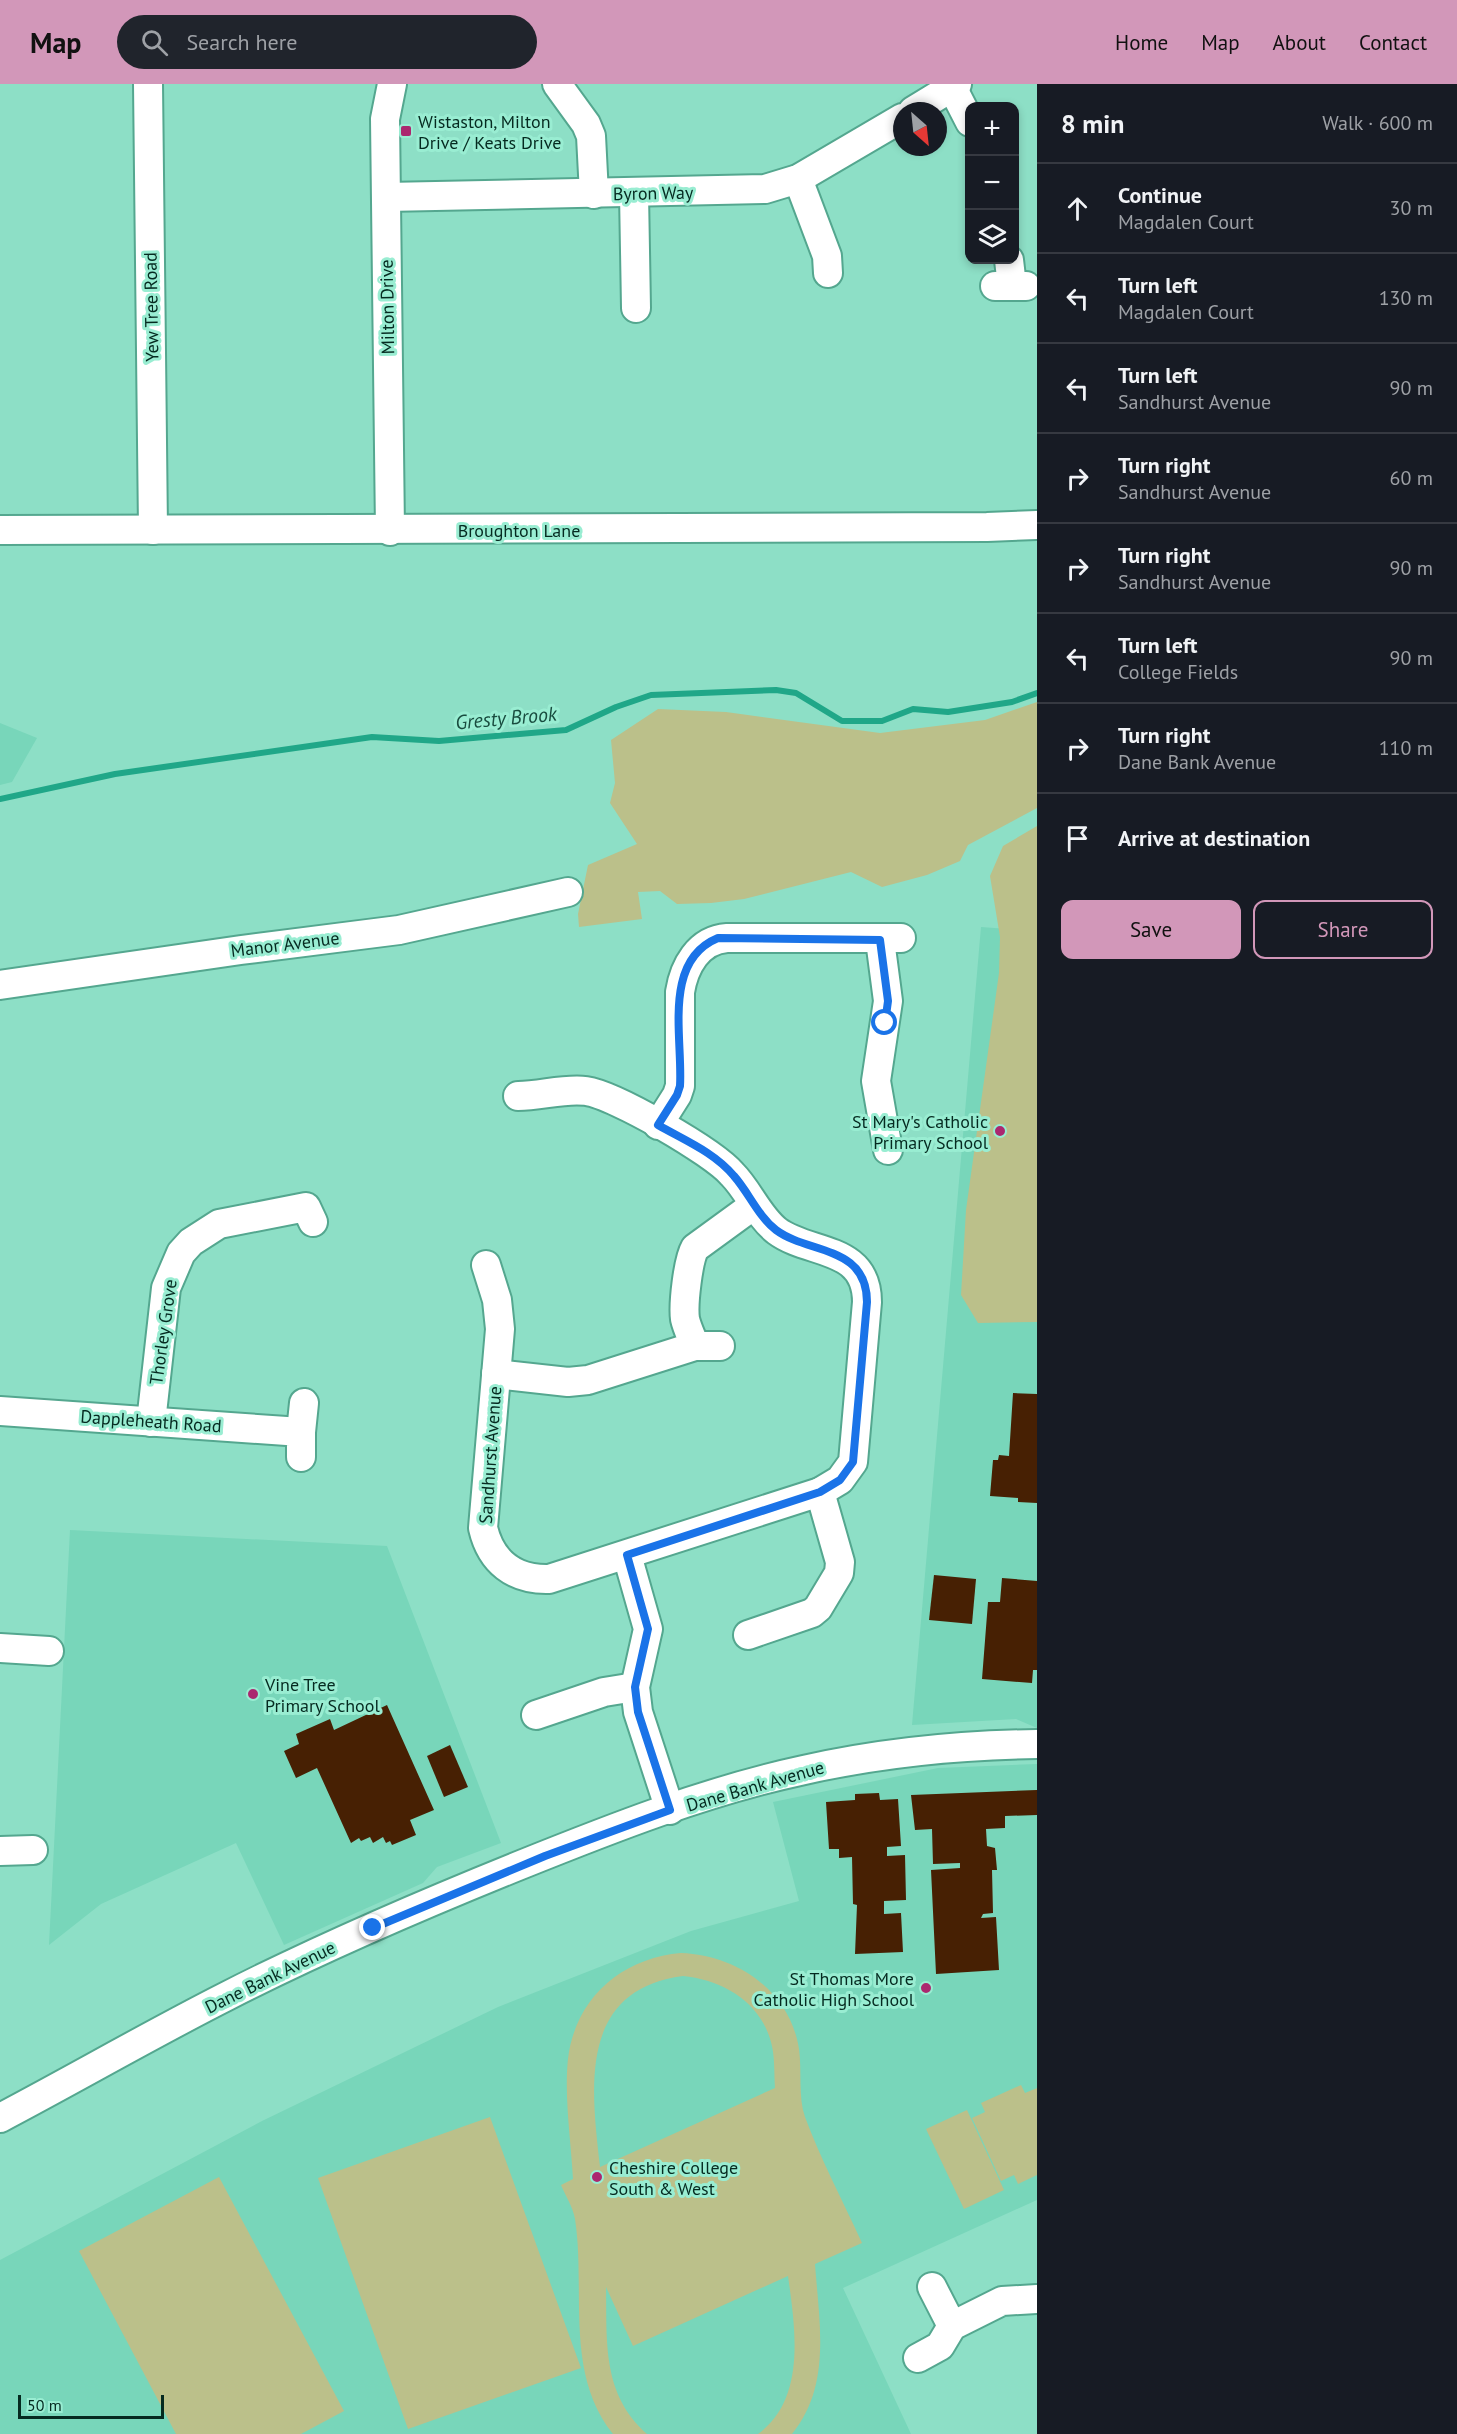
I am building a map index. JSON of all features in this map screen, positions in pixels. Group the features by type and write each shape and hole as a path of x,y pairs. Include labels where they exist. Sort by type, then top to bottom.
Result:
{"street":[{"name":"Yew Tree Road","path":"148,84 153,530"},
{"name":"Milton Drive","path":"390,531 385,119 392,84"},
{"path":"928,102 954,86 965,112"},
{"path":"559,95 586,124 591,136 594,194"},
{"name":"Byron Way","path":"386,197 745,192 765,189 798,179 893,123"},
{"path":"798,179 827,256 827,274"},
{"path":"634,193 636,308"},
{"name":"Broughton Lane","path":"0,530 390,531 1037,525"},
{"name":"Manor Avenue","path":"0,985 399,930 568,892"},
{"path":"658,1125 677,1095 680,1086 680,992 686,968 709,942 727,938 890,939 888,1001 876,1081 888,1150"},
{"name":"Sandhurst Avenue","path":"486,1266 499,1316 483,1528 490,1550 507,1569 535,1580 549,1579 627,1555 820,1492 840,1480 853,1462 867,1293 861,1276 849,1263 832,1252 785,1236 770,1225 741,1184 724,1165 607,1097 588,1091 575,1090 518,1096"},
{"path":"496,1374 568,1382 588,1380 708,1346 686,1321 690,1257 695,1248 754,1205"},
{"name":"Thorley Grove","path":"151,1422 166,1288 181,1253 191,1242 219,1224 308,1206"},
{"name":"Dappleheath Road","path":"0,1411 151,1422 301,1445 304,1403"},
{"path":"748,1635 812,1613 818,1608 838,1573 840,1562 837,1548 820,1492"},
{"path":"627,1555 648,1629 635,1687 638,1712 670,1810"},
{"path":"0,1648 49,1652"},
{"path":"536,1715 604,1692 635,1687"},
{"name":"Dane Bank Avenue","path":"0,2118 226,1996 315,1953 511,1869 670,1810 779,1776 826,1766 918,1751 1037,1744"},
{"path":"0,1851 33,1851"},
{"path":"932,2287 952,2326"},
{"path":"918,2358 940,2346 952,2326 1002,2301 1037,2299"}],"shaded area":[{"path":"1037,702 1037,808 968,845 960,861 927,875 882,887 851,872 744,899 711,903 677,904 660,891 638,892 642,919 579,927 578,914 588,865 637,844 610,803 615,783 611,740 658,709 726,712 880,733 985,720"},
{"path":"0,723 37,738 12,782 0,785"},
{"path":"1037,826 1037,1322 978,1323 961,1295 966,1210 999,973 1000,937 990,876 1003,846"},
{"name":"St Mary's Catholic Primary School","path":"981,927 1037,931 1037,1728 1016,1719 912,1725"},
{"name":"Vine Tree Primary School","path":"70,1530 387,1546 501,1843 437,1867 423,1883 284,1945 236,1843 101,1904 49,1945"},
{"name":"Cheshire College South & West","path":"1037,1764 1037,2200 843,2288 911,2434 0,2434 0,2260 262,2121 498,2007 691,1931 799,1901 773,1802 938,1768"},
{"path":"681,1953 702,1955 741,1969 758,1980 785,2010 794,2028 799,2049 805,2117 862,2243 815,2264 820,2330 818,2374 805,2415 792,2434 758,2434 774,2419 784,2402 791,2382 795,2339 788,2276 633,2346 606,2287 606,2328 610,2366 615,2385 632,2418 647,2434 613,2434 598,2410 588,2385 582,2358 575,2219 561,2185 573,2179 567,2103 568,2059 572,2037 580,2017 591,2000 621,1973 659,1956","holes":["683,1976 698,1978 738,1995 758,2015 771,2042 775,2088 600,2167 594,2105 595,2075 599,2047 608,2021 624,2000 649,1985"]},
{"path":"1021,2085 1025,2093 1037,2088 1037,2175 1018,2184 1014,2175 1001,2181 972,2118 985,2112 981,2103"},
{"path":"967,2110 1004,2190 964,2209 926,2129"},
{"path":"490,2117 581,2368 408,2429 318,2178"},
{"path":"219,2177 344,2411 301,2434 176,2434 79,2251"}],"building":[{"path":"1013,1393 1037,1394 1037,1503 1018,1502 1018,1498 990,1496 993,1460 998,1460 999,1455 1009,1456"},
{"path":"934,1575 976,1579 972,1624 929,1620"},
{"path":"1002,1578 1037,1581 1037,1670 1033,1670 1032,1683 982,1679 988,1602 1000,1602"},
{"path":"387,1705 434,1810 410,1820 416,1835 392,1845 390,1841 386,1843 383,1837 373,1843 370,1837 361,1841 359,1838 351,1843 317,1768 296,1778 284,1751 299,1744 296,1734 330,1719 334,1730"},
{"path":"450,1745 468,1787 444,1797 427,1756"},
{"path":"1037,1790 1037,1815 1005,1816 1005,1828 986,1829 987,1846 995,1848 997,1870 992,1870 993,1913 983,1914 981,1918 996,1917 999,1970 936,1974 931,1870 960,1868 960,1863 933,1864 932,1829 915,1830 911,1795"},
{"path":"879,1793 880,1800 898,1799 901,1846 887,1847 887,1856 905,1855 906,1900 884,1901 884,1914 901,1913 903,1952 855,1954 857,1905 853,1904 852,1857 839,1858 839,1849 829,1849 826,1802 855,1800 855,1794"}],"waterway":[{"name":"Gresty Brook","path":"0,799 115,774 372,737 439,741 566,730 616,707 651,695 776,690 796,693 842,721 882,721 913,709 948,712 1012,702 1037,693"}],"place":[{"name":"Wistaston, Milton Drive / Keats Drive","path":"406,131"},
{"name":"St Mary's Catholic Primary School","path":"1000,1131"},
{"name":"Vine Tree Primary School","path":"253,1694"},
{"name":"St Thomas More Catholic High School","path":"926,1988"},
{"name":"Cheshire College South & West","path":"597,2177"}],"route":[{"path":"373,1928 545,1856 670,1810 638,1712 635,1687 647,1643 648,1629 627,1555 820,1492 840,1480 853,1462 855,1451 867,1302 867,1293 861,1276 849,1263 832,1252 785,1236 777,1231 724,1165 658,1125 677,1095 680,1086 682,977 693,957 709,942 718,938 880,940 888,1001 885,1023"}]}
